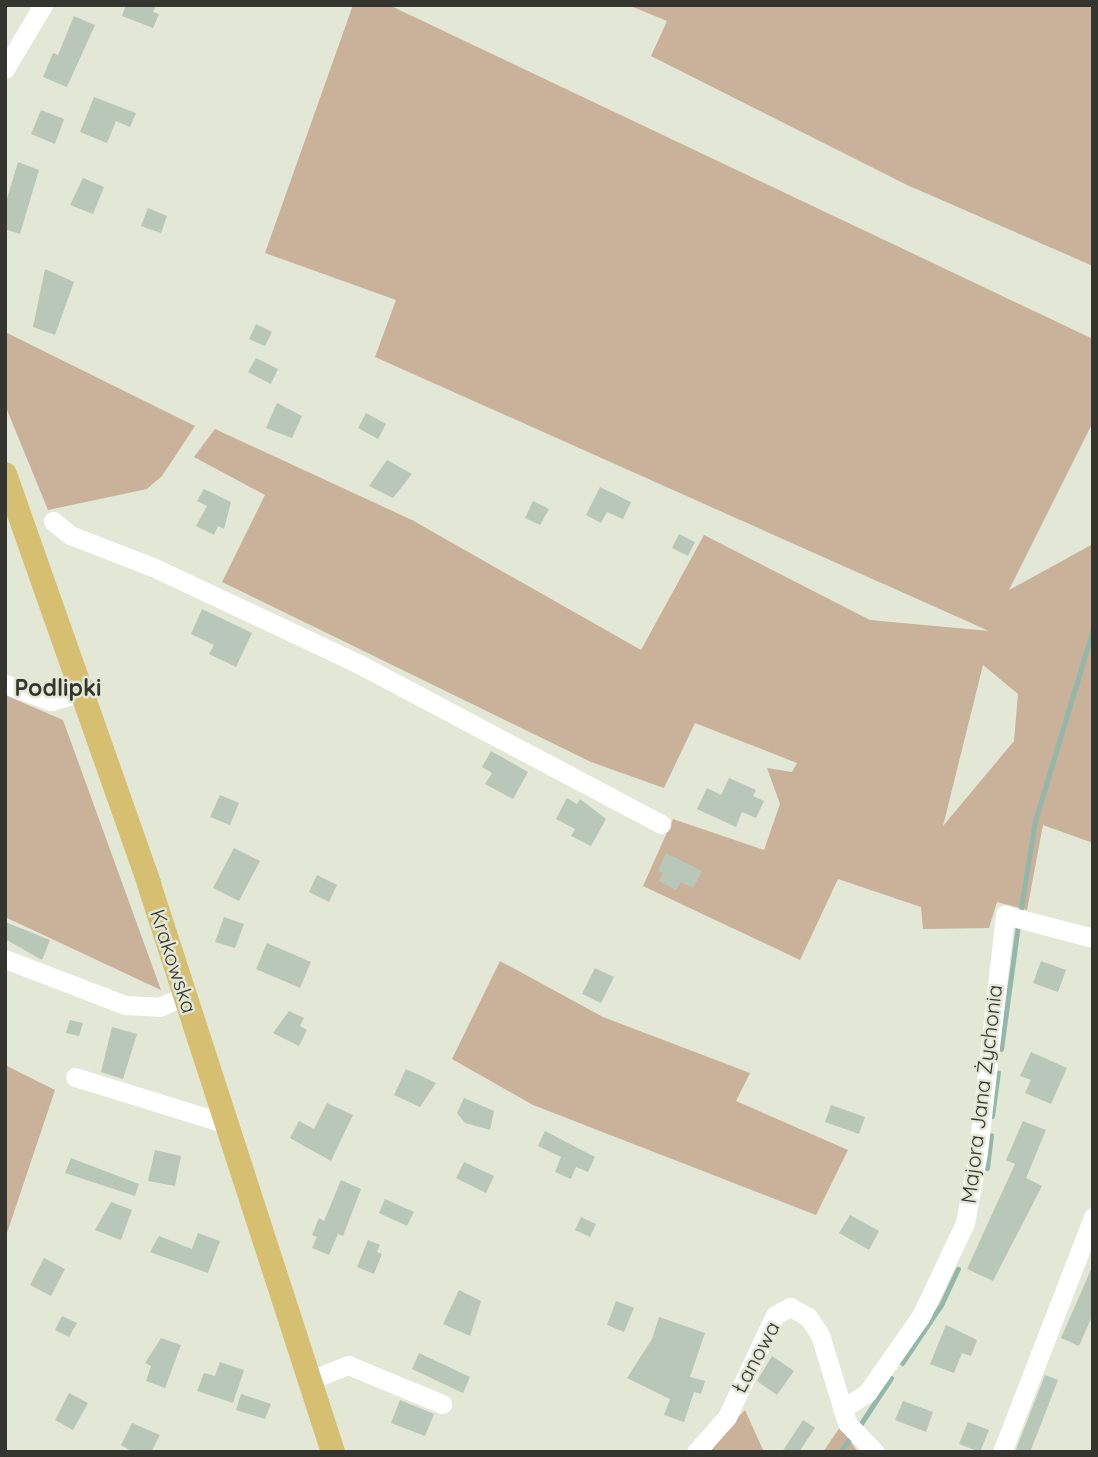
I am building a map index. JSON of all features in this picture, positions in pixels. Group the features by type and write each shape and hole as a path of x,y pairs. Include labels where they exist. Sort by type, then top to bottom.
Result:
{"main road":[{"name":"Krakowska","path":"5,474 83,692 186,996 333,1452"}],"street":[{"path":"5,69 43,5"},
{"path":"53,521 70,535 153,566 359,664 661,824"},
{"path":"5,684 51,701 83,692"},
{"name":"Majora Jana Żychonia","path":"842,1409 867,1393 921,1316 965,1223 978,1152 1004,915 1093,938"},
{"path":"5,959 125,1005 159,1007 186,996"},
{"path":"75,1077 227,1124"},
{"path":"1002,1452 1093,1217"},
{"name":"Łanowa","path":"696,1452 727,1417 775,1315 790,1307 808,1317 820,1335 847,1423 875,1452"},
{"path":"310,1380 348,1366 442,1404"}],"shaded area":[{"path":"353,5 389,5 1093,339 1093,422 1009,590 1093,544 1093,843 1043,825 1027,910 997,902 989,928 923,929 921,907 838,879 800,960 643,886 673,819 764,850 780,804 767,768 792,772 797,763 695,723 664,788 591,762 222,582 265,495 194,457 215,429 412,520 641,650 704,535 870,620 989,631 375,357 396,300 265,253","holes":["983,665 1018,694 1014,741 943,826"]},
{"path":"628,5 1093,5 1093,266 907,185 651,56 667,21"},
{"path":"5,332 195,426 162,476 147,489 48,510 5,405"},
{"path":"5,695 63,720 161,990 5,917"},
{"path":"500,961 603,1017 750,1073 736,1101 848,1150 816,1215 533,1105 452,1059"},
{"path":"5,1065 55,1090 5,1239"},
{"path":"745,1410 764,1452 704,1452"},
{"path":"840,1427 858,1452 823,1452"}],"building":[{"path":"126,5 156,5 153,12 159,14 153,28 122,16"},
{"path":"74,16 95,25 67,87 43,77 53,53 58,55"},
{"path":"94,97 136,113 130,127 116,121 107,143 80,132"},
{"path":"41,110 64,119 55,144 31,134"},
{"path":"18,162 39,170 20,234 5,229 5,205"},
{"path":"83,178 104,187 93,214 70,205"},
{"path":"148,208 167,216 161,233 141,226"},
{"path":"45,269 74,282 55,335 33,327"},
{"path":"256,324 272,332 265,346 249,339"},
{"path":"256,358 278,369 271,384 248,372"},
{"path":"277,403 302,416 292,438 266,428"},
{"path":"366,413 386,424 378,439 358,428"},
{"path":"387,460 412,474 393,498 369,486"},
{"path":"600,487 631,502 623,519 607,512 601,523 586,515"},
{"path":"204,489 231,502 224,529 218,526 214,535 196,526 207,506 197,501"},
{"path":"533,501 549,509 540,525 525,518"},
{"path":"679,534 695,542 688,556 672,548"},
{"path":"202,609 252,633 236,667 209,654 214,645 191,634"},
{"path":"491,751 528,772 513,799 485,784 492,773 482,767"},
{"path":"729,778 756,790 753,796 764,801 756,818 742,812 736,827 697,809 707,788 721,795"},
{"path":"220,795 239,803 230,825 210,817"},
{"path":"567,798 577,804 580,799 606,819 591,846 571,836 575,829 556,819"},
{"path":"234,848 260,861 239,901 213,888"},
{"path":"666,853 702,871 693,888 681,882 676,890 659,881 663,873 658,870"},
{"path":"317,875 337,885 329,902 309,892"},
{"path":"224,917 244,924 235,948 215,942"},
{"path":"5,922 50,940 42,960 5,939"},
{"path":"267,943 311,962 300,988 256,969"},
{"path":"1041,961 1066,970 1058,992 1033,983"},
{"path":"595,968 614,977 601,1003 582,994"},
{"path":"289,1011 304,1018 300,1026 307,1030 299,1046 273,1033"},
{"path":"70,1020 83,1023 79,1036 66,1033"},
{"path":"112,1027 137,1034 123,1079 101,1072"},
{"path":"1031,1052 1067,1068 1051,1104 1025,1093 1031,1080 1020,1076"},
{"path":"406,1069 436,1083 420,1107 394,1095"},
{"path":"464,1098 494,1111 490,1130 465,1123 457,1113"},
{"path":"327,1103 353,1115 331,1161 290,1138 299,1121 314,1129"},
{"path":"831,1105 865,1117 859,1134 825,1122"},
{"path":"1023,1121 1046,1130 1026,1178 1042,1186 993,1281 967,1269 1015,1164 1006,1160"},
{"path":"545,1131 595,1157 588,1172 576,1167 571,1179 555,1172 561,1157 538,1146"},
{"path":"155,1150 181,1156 175,1186 148,1181"},
{"path":"71,1158 139,1184 135,1196 65,1173"},
{"path":"464,1162 494,1176 486,1193 456,1178"},
{"path":"341,1180 361,1189 343,1236 338,1234 329,1255 312,1248 317,1237 312,1235 319,1218 324,1221"},
{"path":"385,1199 414,1212 407,1226 379,1213"},
{"path":"111,1202 132,1210 121,1240 95,1230"},
{"path":"850,1215 879,1231 869,1250 839,1233"},
{"path":"581,1217 596,1224 590,1237 575,1230"},
{"path":"198,1233 220,1241 208,1273 150,1252 159,1236 192,1249"},
{"path":"368,1240 380,1245 377,1252 382,1254 374,1274 357,1267"},
{"path":"44,1258 65,1269 51,1296 30,1285"},
{"path":"1093,1265 1093,1314 1079,1346 1061,1338"},
{"path":"459,1290 481,1301 470,1336 443,1324"},
{"path":"616,1301 634,1308 624,1332 607,1325"},
{"path":"62,1316 77,1323 69,1337 55,1330"},
{"path":"659,1317 705,1333 690,1377 705,1381 701,1394 694,1392 684,1422 664,1415 670,1399 627,1378 652,1339"},
{"path":"946,1325 977,1340 971,1356 962,1353 954,1373 930,1364"},
{"path":"161,1338 181,1345 165,1388 146,1381 151,1366 145,1363"},
{"path":"419,1353 470,1377 463,1393 412,1369"},
{"path":"772,1356 794,1371 777,1395 757,1381"},
{"path":"220,1362 244,1370 233,1403 197,1391 204,1373 215,1376"},
{"path":"1045,1375 1058,1380 1043,1419 1030,1452 1015,1452"},
{"path":"69,1393 88,1403 73,1430 55,1420"},
{"path":"241,1394 271,1404 265,1419 236,1410"},
{"path":"400,1400 434,1414 425,1436 391,1423"},
{"path":"903,1401 933,1412 926,1432 895,1420"},
{"path":"803,1420 815,1428 799,1452 782,1452"},
{"path":"968,1422 989,1430 980,1452 959,1444"},
{"path":"132,1423 160,1435 151,1452 133,1452 121,1445"}],"waterway":[{"path":"1021,908 1035,821 1093,629"},
{"path":"1001,1049 1018,925"},
{"path":"992,1116 998,1072"},
{"path":"987,1168 991,1135"},
{"path":"902,1363 941,1305 958,1269"},
{"path":"858,1428 891,1378"},
{"path":"840,1452 850,1438"}],"district":[{"name":"Podlipki","path":"58,688"}]}
